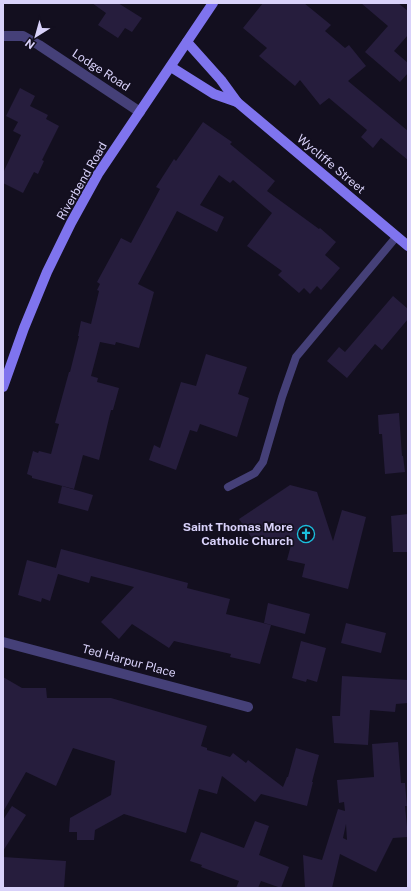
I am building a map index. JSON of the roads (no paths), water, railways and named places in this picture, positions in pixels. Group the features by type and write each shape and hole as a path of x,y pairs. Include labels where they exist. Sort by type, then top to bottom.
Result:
{"main road":[{"name":"Riverbend Road","path":"3,387 24,328 47,272 98,174 213,3"},
{"name":"Wycliffe Street","path":"186,42 221,80 237,102 408,246"},
{"name":"Wycliffe Street","path":"170,67 214,94 237,102"}],"street":[{"name":"Lodge Road","path":"3,36 23,36 140,112"},
{"name":"Ted Harpur Place","path":"3,642 248,707"}],"lane":[{"path":"228,487 255,473 263,462 282,397 296,357 397,236"}],"place":[{"name":"Saint Thomas More Catholic Church","path":"306,534"}]}
